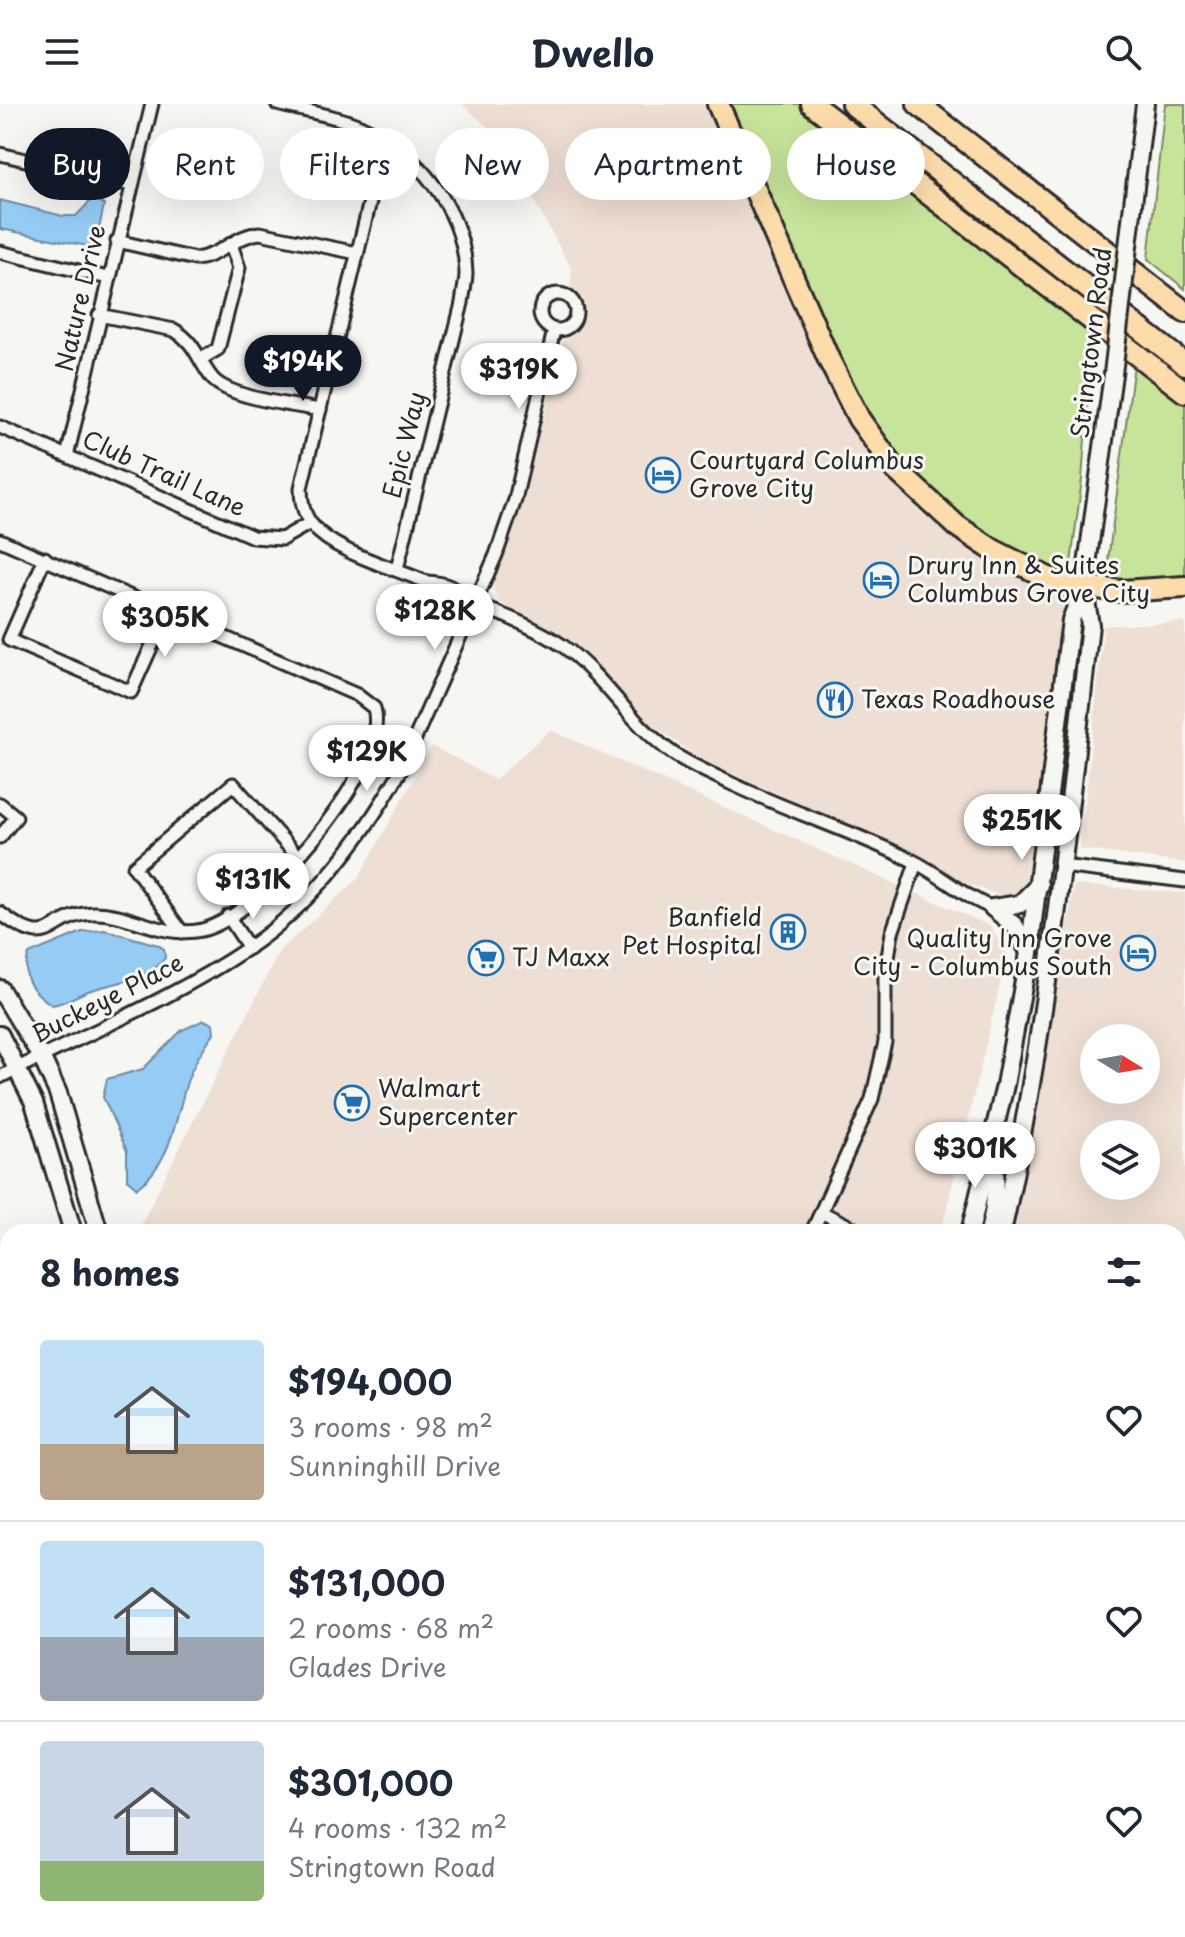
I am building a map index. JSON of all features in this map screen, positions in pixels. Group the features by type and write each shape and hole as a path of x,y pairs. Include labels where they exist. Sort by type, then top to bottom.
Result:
{"highway":[{"path":"718,104 829,360 859,419 895,469 957,526 993,550 1046,577 1065,584 1121,591 1185,587"},
{"path":"812,104 1185,392"},
{"path":"852,104 1185,364"},
{"path":"918,104 1185,312"}],"main road":[{"name":"Stringtown Road","path":"972,1224 1016,1036 1029,953 1071,620 1084,587 1145,104"},
{"name":"Stringtown Road","path":"1004,1224 1021,1151 1036,1060 1062,866 1090,625 1084,587"},
{"path":"1061,709 1068,731 1053,859 1062,866"},
{"path":"993,908 1020,904 1039,885"},
{"path":"993,908 1015,926 1029,953"},
{"path":"0,989 42,1058 70,1128 97,1224"},
{"path":"0,1035 18,1068 46,1136 71,1224"},
{"path":"991,1149 996,1170 991,1224"}],"street":[{"name":"Nature Drive","path":"67,456 152,104"},
{"name":"Epic Way","path":"277,104 364,128"},
{"path":"0,154 131,185"},
{"name":"Epic Way","path":"397,569 462,303 466,273 453,218 441,194 419,166"},
{"path":"370,200 301,488 301,502 310,523 338,546 426,582 440,582 459,591 474,605 545,635 562,646 611,691 640,728 689,763 760,797 916,863 974,901 993,908"},
{"path":"117,241 195,259 205,258 249,234 260,233 357,253"},
{"path":"201,359 218,349 239,268 231,244"},
{"path":"0,252 108,278"},
{"path":"99,315 174,330 193,344 213,379 232,391 320,410"},
{"name":"Buckeye Place","path":"0,1077 195,980 249,948 297,908 344,857 401,770 474,605 515,500 554,330"},
{"name":"Club Trail Lane","path":"0,427 253,537 282,539 310,523"},
{"path":"0,540 357,695 374,708 377,723 371,752 331,818 298,857 251,901 212,927 182,932 149,927 101,913 77,916 45,932 32,933 19,928 0,913"},
{"path":"45,558 9,640 131,692 167,612"},
{"path":"182,932 134,867 233,784 298,857"},
{"path":"0,804 16,817 0,837"},
{"path":"816,1224 872,1099 885,1042 885,975 892,933 916,863"},
{"path":"1062,866 1185,881"},
{"path":"228,916 249,948"},
{"path":"821,1212 845,1224"}],"shaded area":[{"path":"462,104 712,104 722,128 565,128 565,200 753,200 836,397 904,489 995,563 1045,585 1060,597 1066,611 1027,887 1012,900 966,883 894,846 702,760 651,724 587,654 546,625 500,603 492,586 519,514 564,337 582,319 583,307 570,290 572,270 534,200 549,200 549,128 489,128"},
{"path":"1185,622 1185,863 1080,849 1104,626"},
{"path":"550,730 990,926 1007,955 943,1224 141,1224 280,950 358,879 432,746 495,780"},
{"path":"1074,885 1185,893 1185,1224 1012,1224 1047,1020 1053,1013"}],"green space":[{"path":"726,104 799,104 830,128 787,128 787,200 923,200 1093,331 1082,479 1071,563 1061,572 992,543 939,504 887,446 835,348 769,200 771,128 737,128"},
{"path":"1165,104 1185,104 1185,289 1148,259"},
{"path":"1134,364 1185,403 1185,583 1133,584 1106,576"}],"water":[{"path":"0,200 63,216 76,216 91,200 104,205 97,239 87,246 0,229"},
{"path":"105,930 158,945 164,949 165,958 158,966 140,976 88,991 57,1004 52,1005 34,990 26,971 29,954 82,932"},
{"path":"204,1020 213,1024 214,1033 189,1075 165,1154 137,1188 127,1179 127,1151 103,1097 107,1079 143,1069 182,1030"}],"place":[{"name":"Courtyard Columbus Grove City","path":"663,475"},
{"name":"Drury Inn & Suites Columbus Grove City","path":"881,580"},
{"name":"Texas Roadhouse","path":"835,700"},
{"name":"Banfield Pet Hospital","path":"788,932"},
{"name":"Quality Inn Grove City - Columbus South","path":"1138,953"},
{"name":"TJ Maxx","path":"486,958"},
{"name":"Walmart Supercenter","path":"352,1103"}]}
